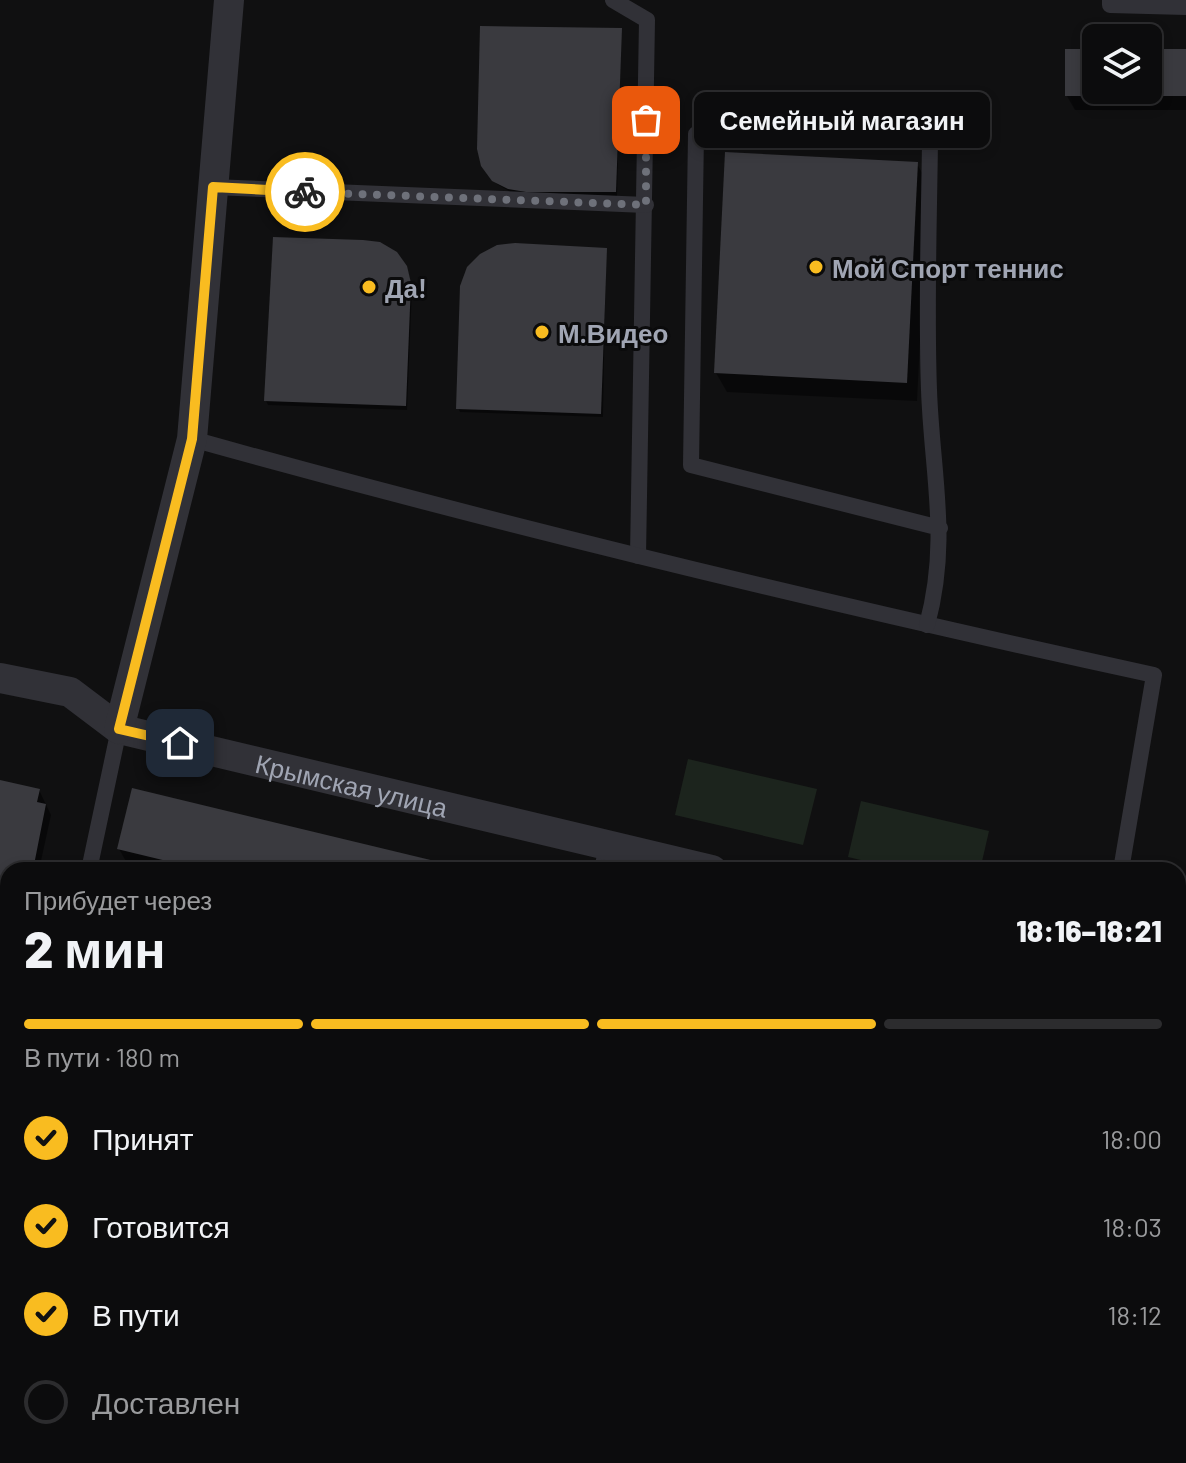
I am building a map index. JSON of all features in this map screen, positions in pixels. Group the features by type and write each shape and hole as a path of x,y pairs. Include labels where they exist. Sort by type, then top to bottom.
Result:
{"street":[{"path":"119,729 192,439 229,0"},
{"name":"Крымская улица","path":"0,678 70,692 119,729 605,858 641,862"}],"lane":[{"path":"613,0 647,20 638,556"},
{"path":"1110,0 1110,5 1186,7"},
{"path":"927,625 938,583 940,528 929,391 930,141 696,134 691,465 940,528"},
{"path":"213,187 646,205"},
{"path":"192,439 428,505 927,625 1154,675 1122,862"},
{"path":"91,862 119,729"}],"shaded area":[{"path":"688,759 817,789 803,845 675,815"},
{"path":"861,801 989,831 982,862 869,862 848,857"}],"building":[{"path":"480,26 622,28 616,192 526,192 508,189 492,181 481,166 477,149"},
{"path":"1065,49 1082,49 1082,96 1065,96"},
{"path":"1162,49 1186,49 1186,96 1162,96"},
{"name":"Мой Спорт теннис","path":"725,152 918,162 907,383 714,373"},
{"path":"273,237 380,242 397,252 407,266 411,283 406,406 264,401"},
{"path":"515,243 607,248 601,414 456,409 460,286 467,267 480,254 497,245"},
{"path":"0,780 40,789 37,802 46,804 35,862 0,862"},
{"path":"132,788 439,862 171,862 117,849"}],"way so far":[{"path":"305,192 646,205 646,120"}],"place":[{"name":"Семейный магазин","path":"646,120"},
{"name":"Мой Спорт теннис","path":"816,267"},
{"name":"Да!","path":"369,287"},
{"name":"М.Видео","path":"542,332"}],"route":[{"path":"180,743 119,729 192,439 213,187 305,192"}]}
